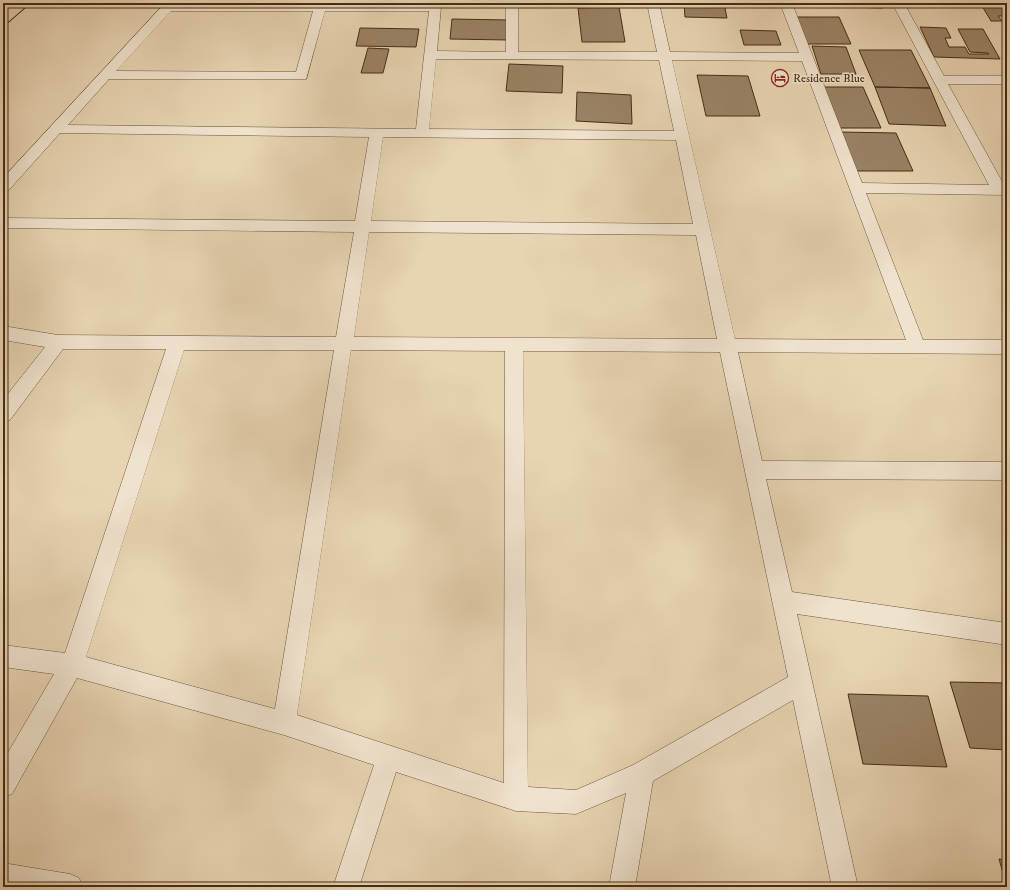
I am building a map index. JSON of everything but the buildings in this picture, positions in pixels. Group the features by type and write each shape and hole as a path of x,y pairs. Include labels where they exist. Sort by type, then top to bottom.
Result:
{"highway":[{"path":"3,19 23,3"}],"street":[{"path":"512,3 512,56"},
{"path":"654,3 845,887"},
{"path":"786,3 917,347"},
{"path":"898,3 939,80 1003,190"},
{"path":"3,187 170,5 435,7 422,133"},
{"path":"106,74 301,76 320,7"},
{"path":"430,56 807,57"},
{"path":"939,80 1007,80"},
{"path":"56,129 682,136"},
{"path":"284,722 377,133"},
{"path":"856,188 1003,190"},
{"path":"3,223 703,230"},
{"path":"3,333 58,342 1007,347"},
{"path":"3,414 58,342"},
{"path":"3,785 72,665 177,343"},
{"path":"514,344 516,799"},
{"path":"755,470 1007,471"},
{"path":"783,601 1007,634"},
{"path":"3,656 72,665 284,722 516,799 576,802 642,774 800,683"},
{"path":"346,887 390,757"},
{"path":"622,887 642,774"},
{"path":"3,876 70,887"}],"place":[{"name":"Residence Blue","path":"780,78"}]}
